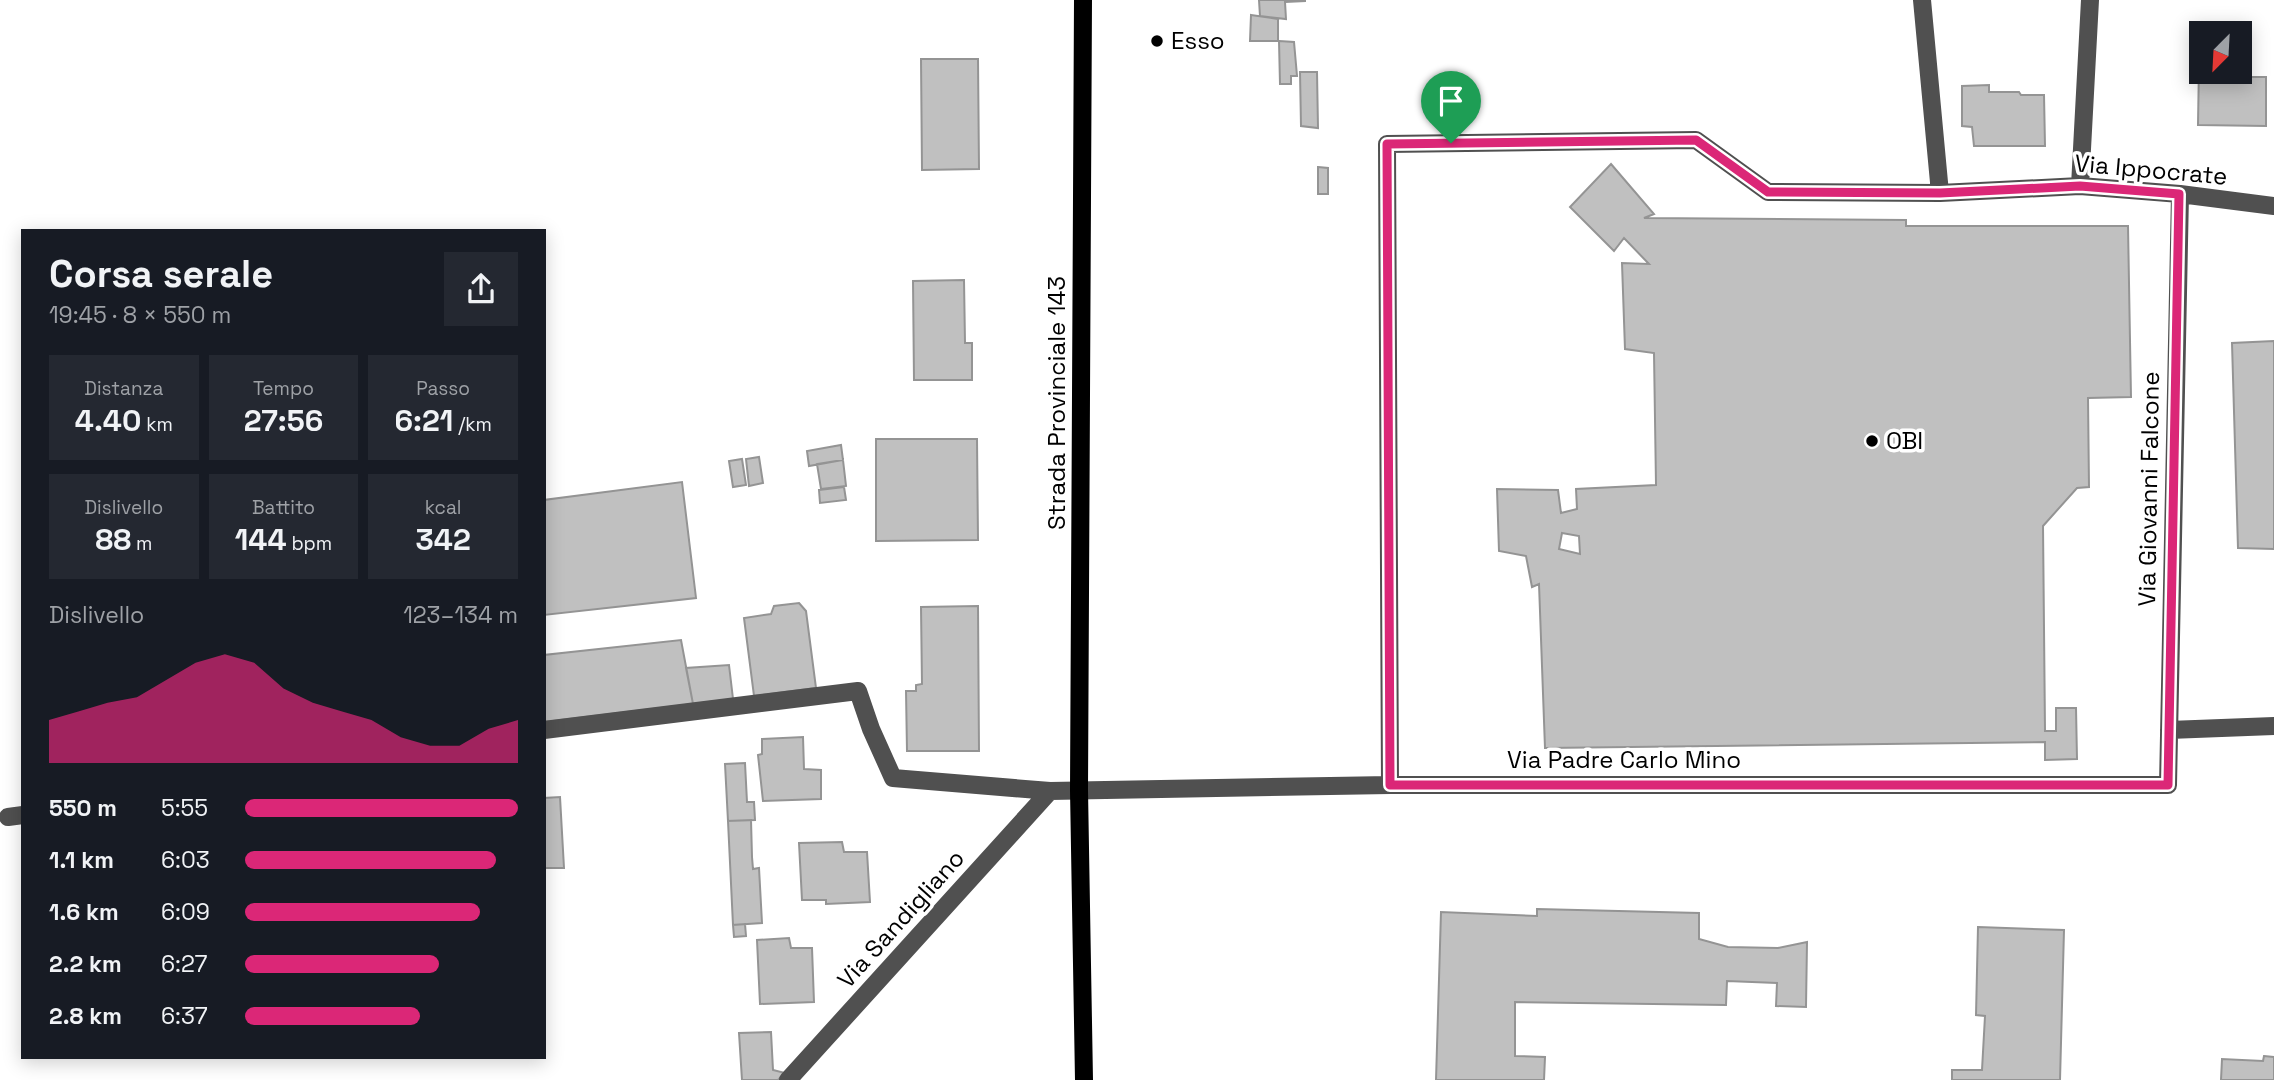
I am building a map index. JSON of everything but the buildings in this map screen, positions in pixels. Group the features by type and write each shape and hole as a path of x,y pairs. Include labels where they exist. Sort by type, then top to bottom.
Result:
{"main road":[{"name":"Strada Provinciale 143","path":"1083,9 1079,790 1084,1080"}],"street":[{"path":"1922,0 1940,193"},
{"path":"2080,186 2090,0"},
{"name":"Via Ippocrate","path":"1390,785 1387,144 1696,140 1768,192 1940,193 2080,186 2179,194 2274,206"},
{"name":"Via Giovanni Falcone","path":"2168,785 2179,194"},
{"name":"Via Padre Carlo Mino","path":"546,730 858,691 894,778 1050,791 1390,785 2168,785"},
{"path":"2169,730 2274,726"},
{"name":"Via Sandigliano","path":"788,1080 1050,791"}],"place":[{"name":"Esso","path":"1157,41"},
{"name":"OBI","path":"1872,441"}],"route":[{"path":"1696,140 1768,192 1940,193 2080,186 2179,194 2168,785 1390,785 1387,144 1451,143 1696,140"}]}
